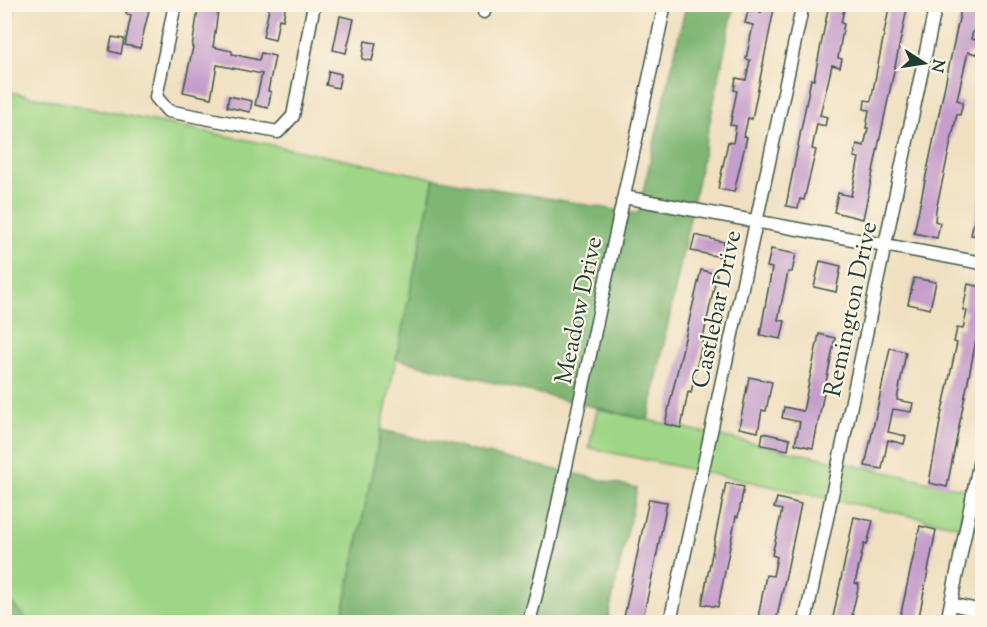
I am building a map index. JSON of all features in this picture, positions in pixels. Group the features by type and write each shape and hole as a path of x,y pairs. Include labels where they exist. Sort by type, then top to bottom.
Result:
{"street":[{"path":"175,4 156,97 168,111 278,132 293,116 314,4"},
{"name":"Meadow Drive","path":"529,622 550,541 665,4"},
{"name":"Castlebar Drive","path":"670,622 802,4"},
{"name":"Remington Drive","path":"805,622 936,4"},
{"path":"624,197 982,263"},
{"path":"947,622 982,450"},
{"path":"951,604 982,611"}],"green space":[{"path":"4,5 15,5 5,55"},
{"path":"686,5 734,5 648,420 396,359 434,178 638,214"},
{"path":"5,91 434,178 341,622 29,622 5,596"},
{"path":"597,409 982,493 982,531 589,448"},
{"path":"381,430 637,488 607,622 341,622"},
{"path":"5,596 29,622 5,622"}],"building":[{"path":"199,4 219,4 213,47 259,60 261,53 275,56 268,91 271,92 268,108 255,105 262,74 217,65 211,98 183,92"},
{"path":"270,4 286,4 283,20 279,19 275,40 263,37"},
{"path":"763,4 775,4 752,119 748,118 744,136 747,137 734,192 718,189 728,142 733,143 736,126 730,125 737,91 734,90 736,78 746,80 750,60 746,59 753,25 745,23 748,11 761,13"},
{"path":"829,4 845,4 838,58 842,59 840,67 832,65 820,115 827,117 825,126 817,124 812,149 816,150 804,200 800,199 798,208 786,206 811,79 814,80"},
{"path":"893,4 908,4 863,219 834,212 838,193 851,196 859,158 854,157 857,144 864,146 868,128 866,128 869,110 864,109 865,100 871,101 889,8 892,9"},
{"path":"962,4 981,4 971,39 979,41 977,54 968,52 957,100 963,102 960,115 957,114 936,210 935,221 940,223 937,238 914,233"},
{"path":"128,6 149,10 140,48 125,45 131,15 126,14"},
{"path":"340,16 354,19 346,53 333,50"},
{"path":"112,37 124,39 121,54 109,51"},
{"path":"365,41 376,43 372,61 362,59"},
{"path":"329,71 341,74 338,88 326,85"},
{"path":"229,96 252,101 250,112 227,107"},
{"path":"979,198 982,198 982,237 971,235"},
{"path":"695,235 724,242 721,257 691,251"},
{"path":"771,249 796,254 792,272 788,272 778,320 785,321 781,339 760,335 772,268 767,267"},
{"path":"820,261 841,266 836,292 814,287"},
{"path":"701,270 717,274 681,428 665,424"},
{"path":"914,278 936,282 930,309 908,304"},
{"path":"968,284 982,287 982,310 947,487 929,483 957,343 954,342 957,328 963,329 967,311 963,310"},
{"path":"819,334 835,338 813,448 795,444 800,422 782,418 784,407 803,411"},
{"path":"890,348 906,352 897,400 913,403 911,412 893,409 888,432 906,436 904,444 888,440 882,469 865,466"},
{"path":"749,377 772,382 766,411 762,410 758,432 739,428"},
{"path":"763,433 790,439 788,450 761,445"},
{"path":"726,483 744,487 718,607 702,604"},
{"path":"777,498 801,504 776,622 758,618 766,575 773,576 777,557 772,555 782,510 774,508"},
{"path":"649,499 667,502 655,563 642,622 623,622"},
{"path":"854,517 873,521 867,545 864,544 855,583 859,584 852,614 854,615 853,622 832,622"},
{"path":"920,526 936,530 918,622 899,622"}]}
